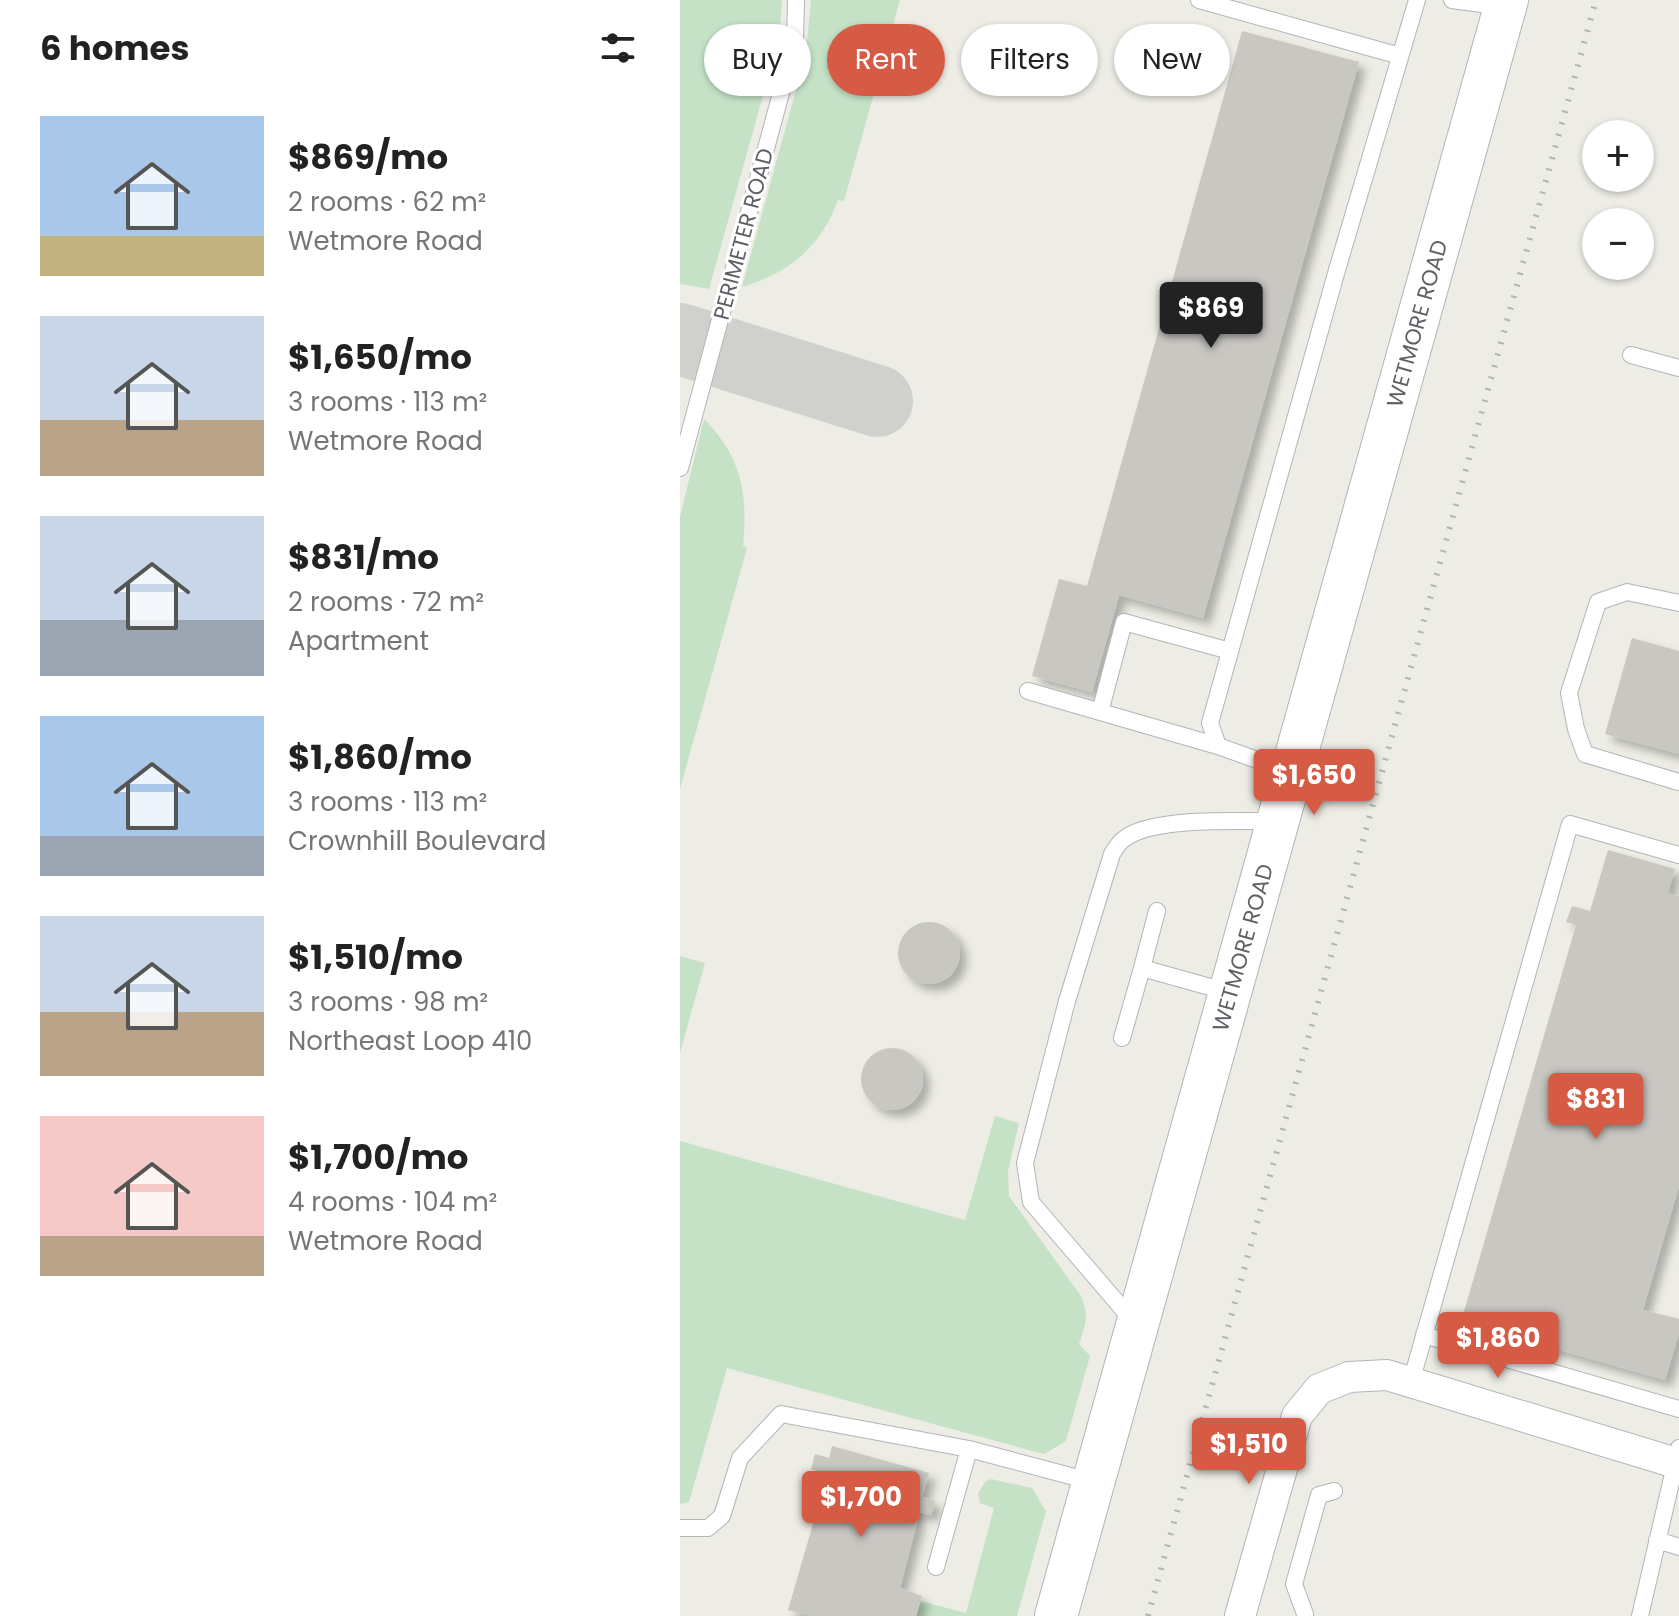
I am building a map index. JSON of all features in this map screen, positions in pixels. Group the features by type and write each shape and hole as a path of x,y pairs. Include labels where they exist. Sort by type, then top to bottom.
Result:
{"main road":[{"name":"WETMORE ROAD","path":"1056,1616 1506,4"}],"street":[{"path":"1240,1616 1297,1416 1319,1389 1349,1377 1387,1375 1678,1458"}],"lane":[{"name":"PERIMETER ROAD","path":"680,468 795,41 796,0"},
{"path":"1199,0 1400,56"},
{"path":"1218,746 1210,723 1417,0"},
{"path":"1452,0 1506,4"},
{"path":"1631,355 1679,368"},
{"path":"1679,603 1627,592 1598,602 1569,693 1585,754 1679,782"},
{"path":"1100,712 1124,622 1230,651"},
{"path":"1028,691 1218,746 1292,772"},
{"path":"1138,1327 1053,1231 1031,1202 1027,1186 1025,1163 1067,1001 1112,854 1124,839 1164,824 1278,820"},
{"path":"1411,1382 1570,824 1679,855"},
{"path":"1122,1038 1157,911"},
{"path":"1142,968 1231,993"},
{"path":"1424,1335 1679,1409"},
{"path":"680,1528 708,1528 722,1516 740,1458 781,1414 969,1449 1095,1483"},
{"path":"936,1567 969,1449"},
{"path":"1640,1616 1678,1458"},
{"path":"1307,1615 1294,1584 1319,1495 1334,1491"},
{"path":"1657,1540 1679,1547"}],"green space":[{"path":"680,0 782,0 780,24 704,24 704,96 763,96 709,289 680,284"},
{"path":"811,0 900,0 893,24 827,24 827,96 873,96 844,201 838,200 822,231 801,256 774,274 742,287 794,96 811,96"},
{"path":"704,419 727,448 740,478 744,510 743,546 747,548 680,789 680,517"},
{"path":"680,956 705,963 680,1053"},
{"path":"995,1116 1019,1123 1008,1171 1009,1196 1081,1296 1085,1309 1085,1325 1079,1344 1090,1356 1066,1441 1044,1454 727,1368 689,1502 680,1504 680,1141 965,1220"},
{"path":"991,1479 1032,1488 1046,1511 1017,1616 916,1616 920,1601 966,1613 994,1508 980,1503 978,1494 985,1482"}],"building":[{"path":"1242,31 1359,62 1203,618 1119,595 1092,692 1032,676 1059,579 1087,586 1224,96 1230,96 1230,74"},
{"path":"1632,638 1679,651 1679,754 1605,734"},
{"path":"1608,850 1675,869 1668,893 1679,896 1679,1186 1643,1310 1679,1319 1679,1333 1665,1380 1461,1322 1576,925 1566,922 1572,906 1590,911"},
{"path":"929,922 951,931 960,953 951,975 929,984 907,975 898,953 907,931"},
{"path":"892,1048 914,1057 923,1079 914,1101 892,1110 870,1101 861,1079 870,1057"},
{"path":"832,1446 929,1473 922,1497 935,1501 931,1515 918,1512 900,1588 922,1596 916,1616 810,1616 788,1610 822,1493 825,1473 811,1469 815,1454 829,1458"}],"taxiway":[{"path":"680,339 877,401"}],"railway":[{"path":"1148,1616 1596,0"}]}
